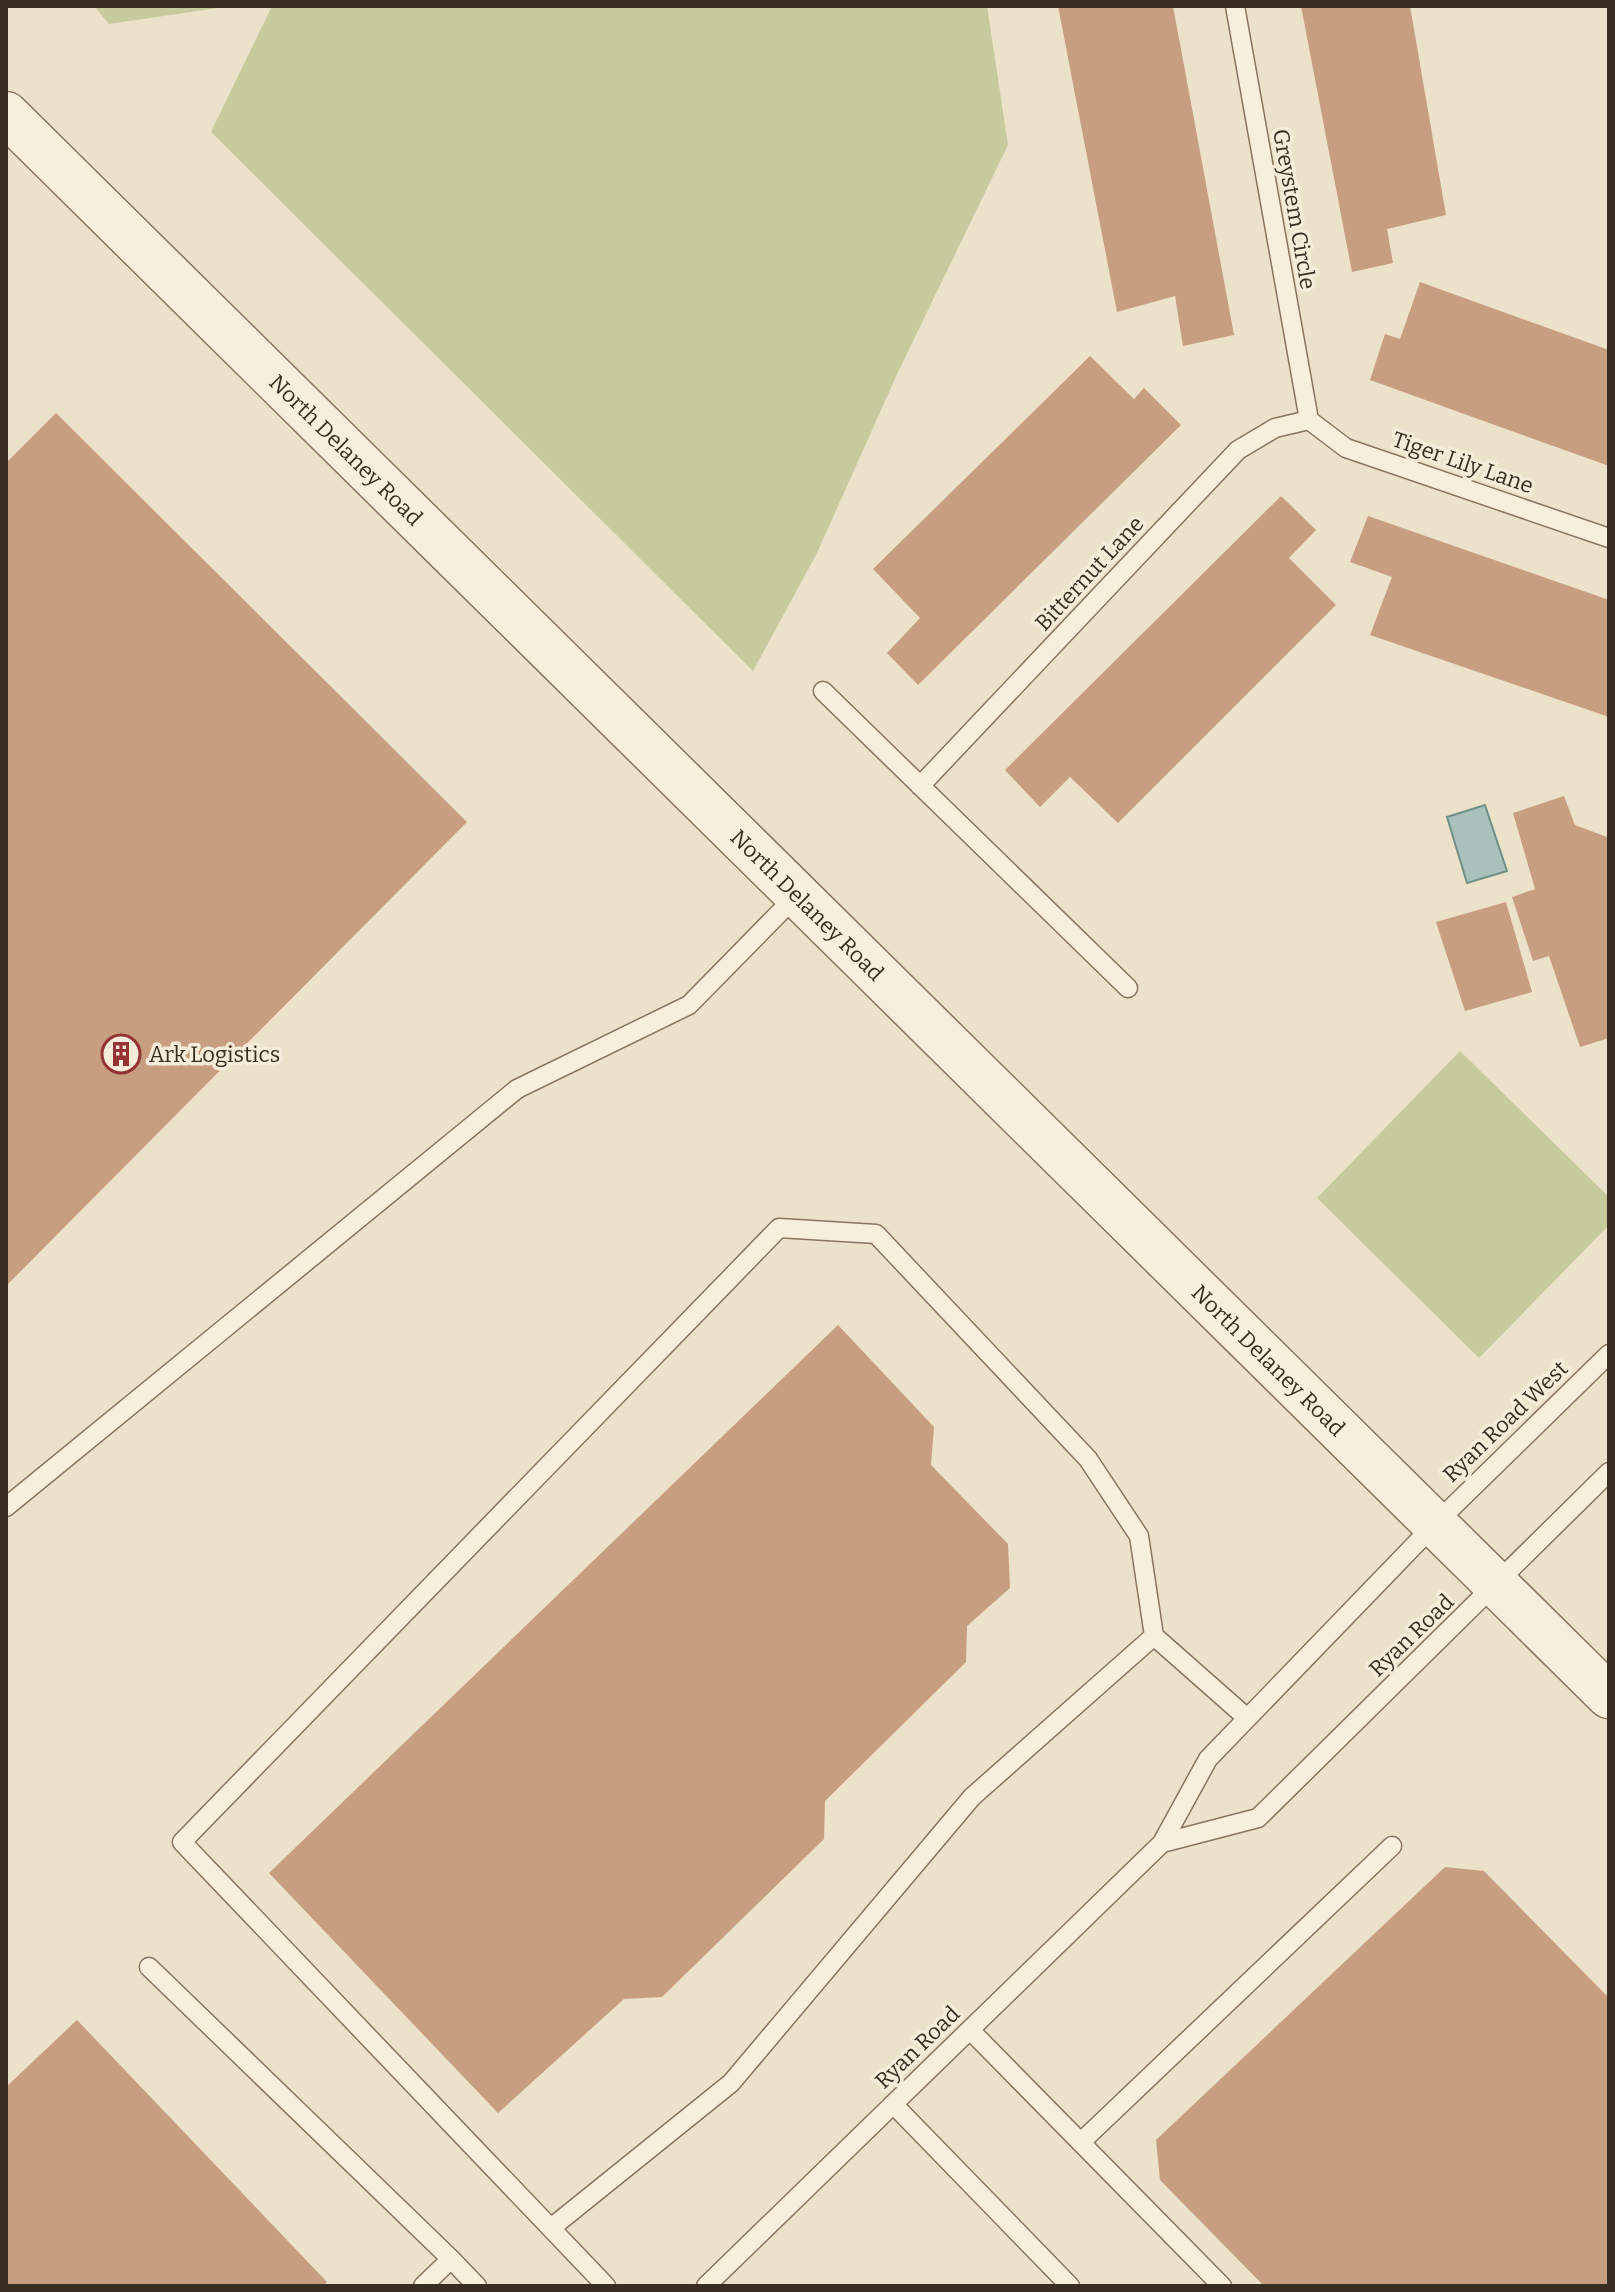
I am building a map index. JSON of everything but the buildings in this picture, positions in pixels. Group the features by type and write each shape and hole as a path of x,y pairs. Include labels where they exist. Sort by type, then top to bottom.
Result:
{"street":[{"name":"North Delaney Road","path":"6,114 1609,1696"}],"lane":[{"name":"Greystem Circle","path":"1235,6 1309,420"},
{"name":"Tiger Lily Lane","path":"1309,420 1346,448 1609,538"},
{"name":"Bitternut Lane","path":"920,786 1238,450 1275,428 1309,420"},
{"path":"823,691 1128,988"},
{"path":"6,1507 517,1089 689,1005 796,896"},
{"path":"606,2286 182,1842 779,1228 876,1234 1088,1459 1139,1536 1154,1636 1247,1718"},
{"name":"Ryan Road West","path":"1435,1524 1609,1354"},
{"path":"1498,1584 1609,1472"},
{"name":"Ryan Road","path":"706,2286 1162,1843 1208,1759 1435,1524"},
{"name":"Ryan Road","path":"1162,1843 1258,1818 1498,1584"},
{"path":"551,2228 731,2083 972,1797 1154,1636"},
{"path":"1081,2142 1392,1846"},
{"path":"149,1967 477,2286"},
{"path":"970,2030 1222,2286"},
{"path":"893,2104 1070,2286"},
{"path":"423,2286 451,2259"}],"green space":[{"path":"94,6 231,6 109,24"},
{"path":"272,6 987,6 1008,145 898,372 817,553 753,671 211,132"},
{"path":"1460,1051 1609,1197 1609,1225 1479,1358 1317,1198"}],"water":[{"path":"1485,805 1507,871 1467,883 1447,817"}],"place":[{"name":"Ark Logistics","path":"121,1054"}]}
